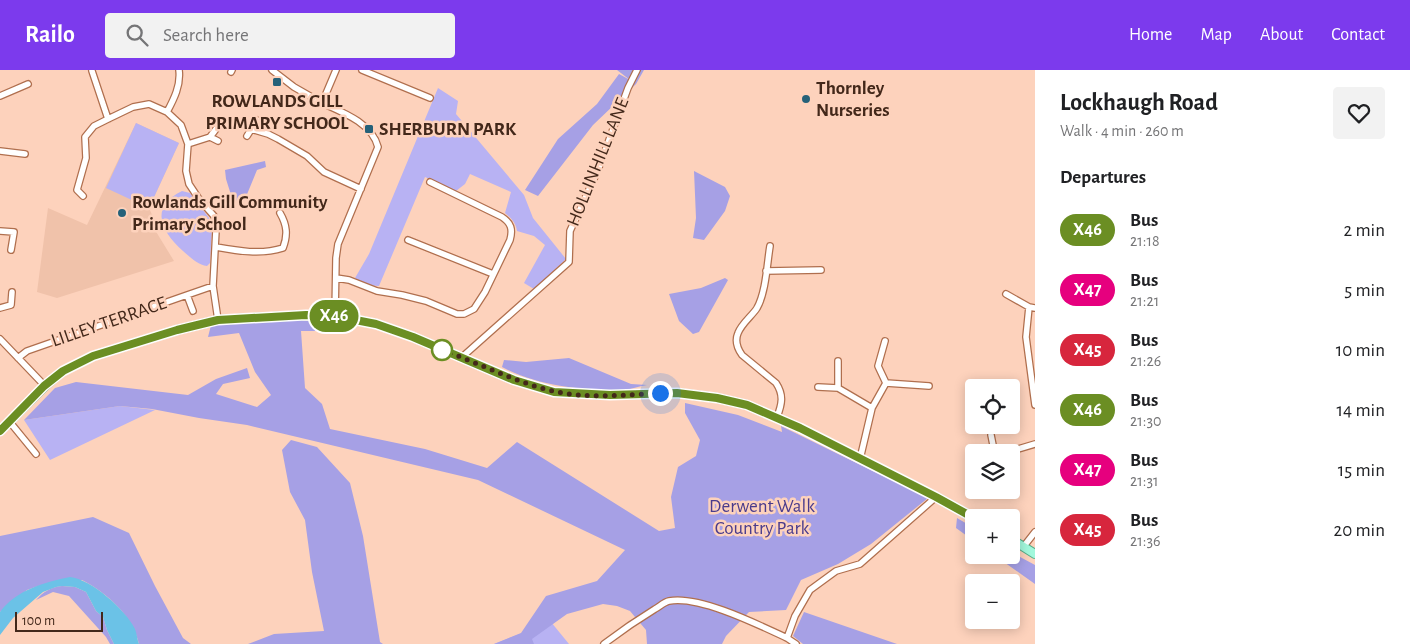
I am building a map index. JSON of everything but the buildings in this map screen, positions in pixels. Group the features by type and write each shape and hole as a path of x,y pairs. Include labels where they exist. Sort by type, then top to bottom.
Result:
{"main road":[{"path":"0,431 44,386 63,371 93,356 177,330 218,320 306,315 335,316 376,324 413,337 514,380 554,392 602,395 677,393 717,398 747,405 777,417 965,513"},
{"path":"1020,544 1035,554"}],"street":[{"path":"167,112 175,98 180,78 179,70"},
{"path":"272,70 294,87 347,115 374,135 376,141 377,152 338,244 335,316"},
{"path":"322,103 336,70"},
{"path":"362,70 430,98"},
{"name":"HOLLINHILL LANE","path":"461,358 570,262 570,231 598,170 628,88 637,70"},
{"path":"92,71 108,119"},
{"path":"0,96 28,84"},
{"path":"83,196 77,190 86,158 85,137 94,126 134,107 149,104 167,112 181,125 188,144 186,171 189,184 214,216 216,247 213,286 218,320"},
{"path":"247,136 257,120"},
{"path":"188,144 210,137 216,129"},
{"path":"252,129 278,139 307,156 324,172 362,189"},
{"path":"210,137 218,141"},
{"path":"0,151 25,154"},
{"path":"336,278 349,280 377,291 402,294 426,301 457,314 464,314 474,309 485,292 510,240 512,230 509,221 430,182"},
{"path":"216,247 244,252 275,251 283,248 286,239 286,223 280,213"},
{"path":"0,232 14,232 11,250"},
{"path":"408,240 493,274"},
{"path":"770,246 761,300 757,309 738,333 737,345 742,355 776,382 780,389 782,397 777,417"},
{"path":"766,271 821,270"},
{"path":"187,295 213,286"},
{"path":"11,305 12,292"},
{"path":"1006,294 1032,308 1026,338 1035,405"},
{"name":"LILLEY TERRACE","path":"18,358 26,350 187,295 193,311"},
{"path":"0,308 11,305"},
{"path":"11,305 17,310"},
{"path":"885,341 878,366 886,384"},
{"path":"1,343 44,386"},
{"path":"838,361 838,388"},
{"path":"886,384 929,386"},
{"path":"860,459 872,408 886,384"},
{"path":"818,387 838,388 872,408"},
{"path":"9,421 36,454"},
{"path":"991,435 994,450 1015,450 1035,444"},
{"path":"788,635 795,616 810,590 836,571 860,564 936,497"},
{"path":"1024,546 1035,532"},
{"path":"604,644 629,625 668,602 690,602 721,610 788,635 796,644"}],"shaded area":[{"path":"438,88 458,101 456,114 524,195 533,218 566,259 534,289 524,283 545,245 534,236 517,231 513,221 505,213 511,192 470,174 465,184 456,191 425,177 379,286 366,285 355,278 369,254"},
{"name":"Rowlands Gill Community Primary School","path":"136,123 179,143 149,208 155,230 174,261 57,298 37,292 48,208 87,225"},
{"path":"136,123 179,143 149,208 106,188"},
{"path":"182,191 190,193 209,218 212,226 210,263 207,266 197,262 183,251 164,228 162,212 165,205 171,198"},
{"path":"120,406 155,410 50,460 24,420"},
{"path":"551,622 569,644 494,644"}],"green space":[{"path":"617,70 644,70 636,84 593,125 538,196 525,190 558,139 597,104 619,74 630,80"},
{"path":"265,161 266,167 257,170 243,204 232,198 225,170"},
{"path":"694,171 725,187 730,196 725,211 704,240 693,238 696,218"},
{"path":"725,278 728,280 699,332 693,334 679,321 669,294 701,288"},
{"name":"Derwent Walk Country Park","path":"297,320 341,324 339,331 301,331 305,388 322,404 330,429 425,449 487,468 517,442 659,531 675,528 671,497 678,467 696,456 700,440 685,413 685,403 738,415 782,432 781,426 928,498 871,544 838,564 801,580 786,610 749,612 726,636 722,644 647,644 646,630 630,611 617,606 603,604 567,614 532,639 534,644 494,644 521,633 546,596 597,581 625,550 478,480 247,425 152,409 120,406 24,420 55,388 76,382 188,395 216,379 247,368 250,378 223,384 216,394 257,407 271,395 255,372 239,333 208,337 211,325"},
{"path":"569,358 631,384 647,385 624,390 593,390 546,383 502,367 504,360 526,362"},
{"path":"291,440 317,447 350,483 363,536 380,642 383,644 248,644 274,634 324,631 312,572 305,520 290,492 282,450"},
{"path":"93,517 129,533 183,638 191,644 139,644 131,624 118,606 82,580 38,586 27,590 0,612 0,536"},
{"path":"957,518 965,523 965,534 956,528"},
{"path":"1020,557 1035,565 1035,584 1007,564 1020,564"},
{"path":"62,586 75,587 86,592 96,611 103,617 114,644 110,644 106,637 69,596 53,592 36,600 48,590"},
{"path":"804,612 897,644 803,644 793,636"}],"water":[{"path":"70,577 88,583 116,605 135,629 139,644 114,644 103,617 96,611 86,592 75,587 62,586 43,592 13,618 0,635 0,612 14,598 41,584"}],"bus line":[{"name":"X46","path":"0,431 44,386 63,371 93,356 177,330 218,320 306,315 335,316 376,324 413,337 514,380 554,392 586,395 677,393 717,398 747,405 800,428 965,513"}],"place":[{"name":"ROWLANDS GILL PRIMARY SCHOOL","path":"277,82"},
{"name":"Thornley Nurseries","path":"806,99"},
{"name":"SHERBURN PARK","path":"369,129"},
{"name":"Rowlands Gill Community Primary School","path":"122,213"}],"route":[{"path":"442,350 514,380 554,392 586,395 660,393"}]}
